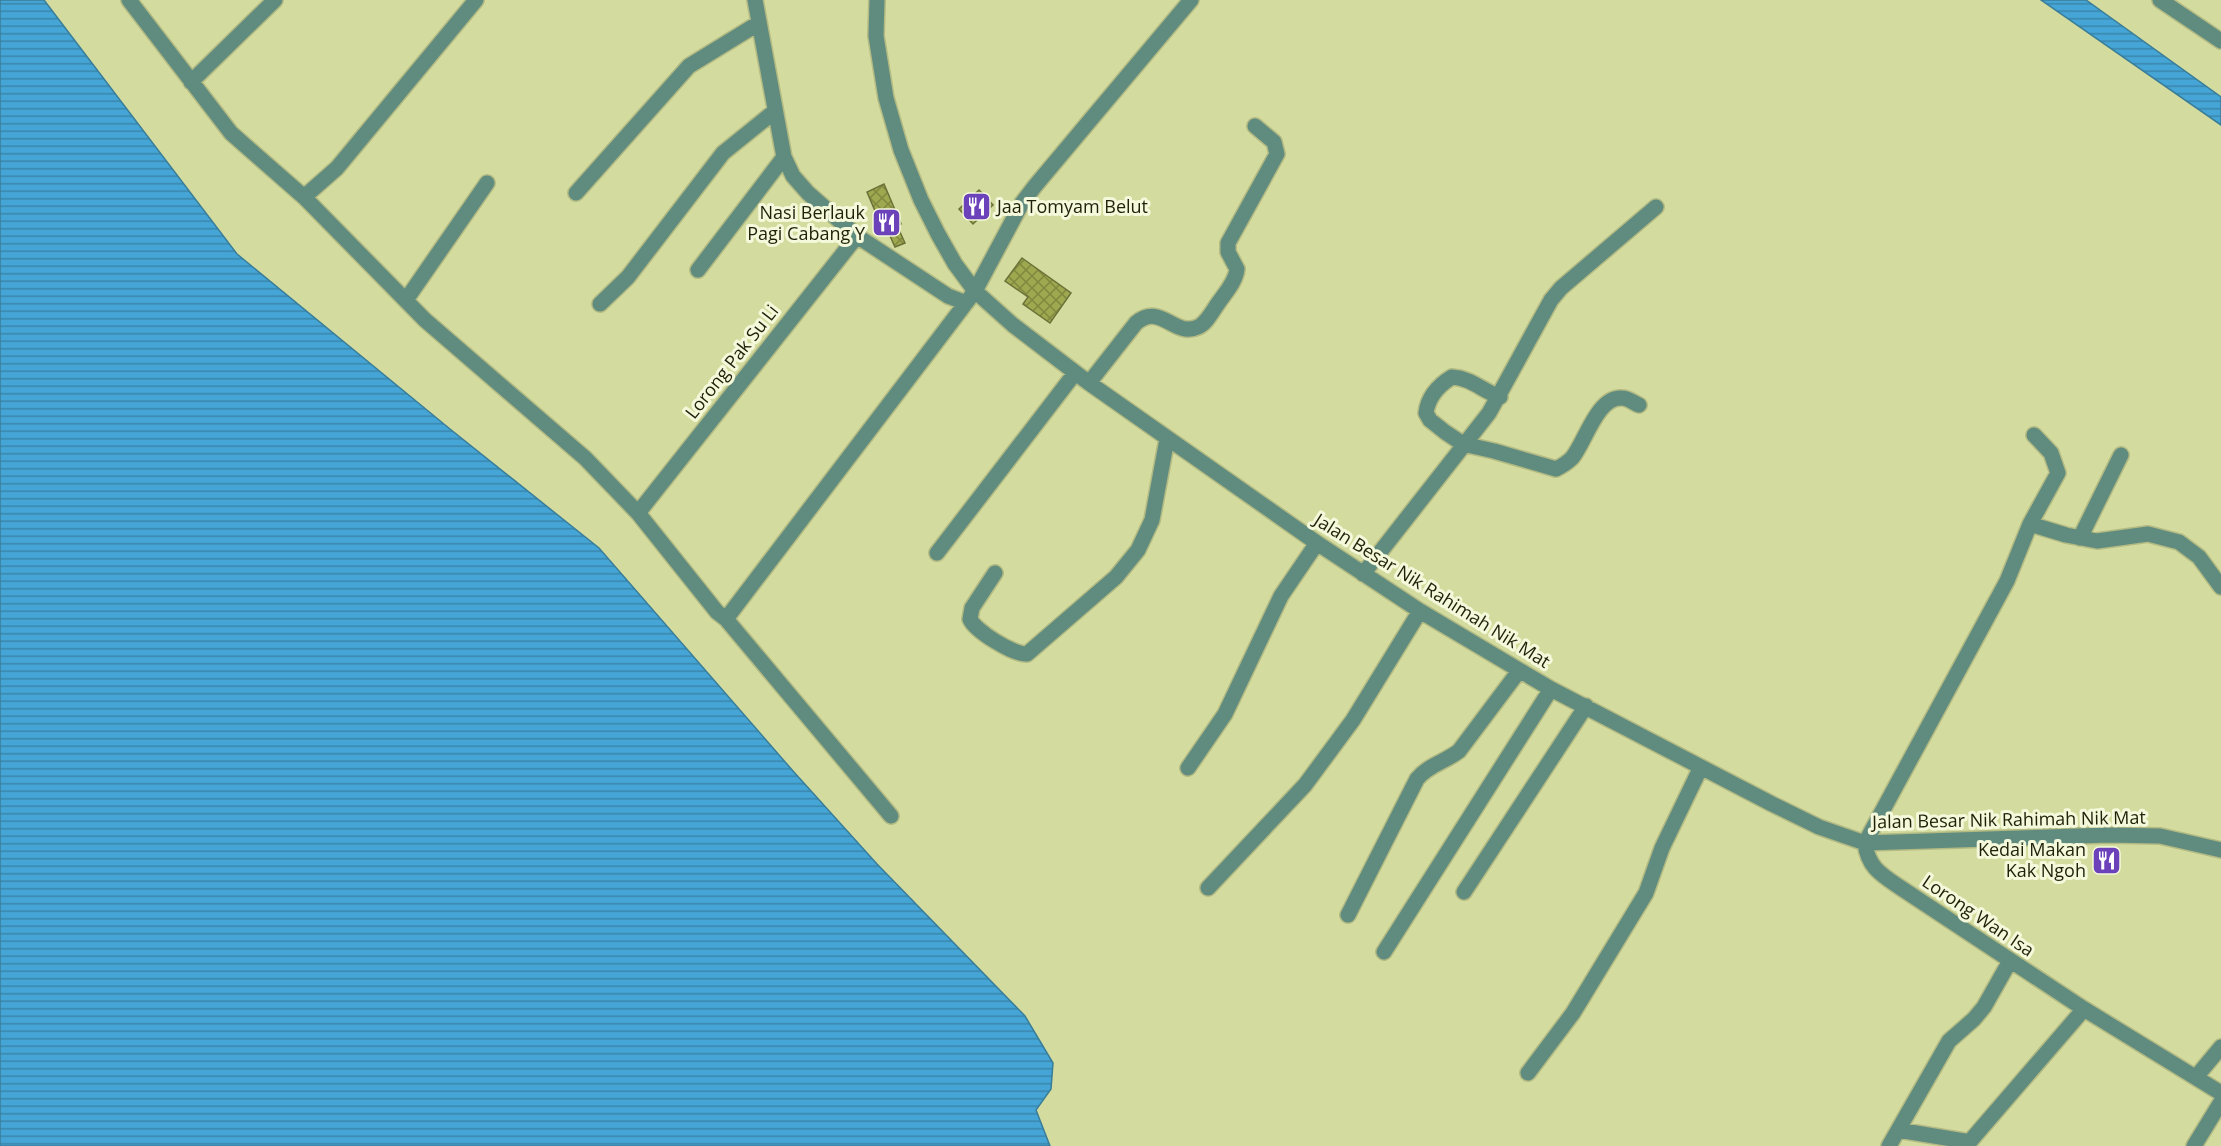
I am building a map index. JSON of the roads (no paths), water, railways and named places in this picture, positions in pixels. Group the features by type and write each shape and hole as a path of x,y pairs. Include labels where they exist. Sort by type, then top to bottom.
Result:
{"street":[{"path":"129,0 231,133 304,197 425,320 585,458 638,513 717,612 891,816"},
{"path":"191,82 275,0"},
{"path":"304,197 338,168 476,0"},
{"path":"755,0 784,157 793,176 808,193 857,236 948,296 970,297"},
{"name":"Jalan Besar Nik Rahimah Nik Mat","path":"877,0 876,36 880,68 901,150 921,200 970,297 1013,325 1167,439 1420,611 1551,689 1819,827 1865,843 2160,836 2221,850"},
{"path":"726,620 970,297 1013,219 1035,186 1191,0"},
{"path":"2160,0 2221,41"},
{"path":"576,193 689,66 759,23"},
{"path":"600,304 628,277 723,153 776,111"},
{"path":"1089,383 1143,317 1150,315 1160,317 1180,328 1198,327 1233,281 1237,269 1228,252 1228,243 1277,154 1274,142 1255,126"},
{"path":"698,270 784,157"},
{"path":"406,300 487,183"},
{"path":"1363,574 1463,444 1490,413 1551,300 1561,288 1656,207"},
{"name":"Lorong Pak Su Li","path":"638,513 857,236"},
{"path":"937,553 1075,373"},
{"path":"1500,397 1488,393 1468,380 1452,377 1443,383 1430,398 1426,413 1430,420 1463,444 1556,469 1573,457 1596,415 1615,398 1624,398 1640,405"},
{"path":"1865,843 2007,581 2030,524 2058,473 2051,453 2034,435"},
{"path":"995,573 972,608 970,619 976,628 1015,652 1027,654 1116,577 1138,550 1152,520 1167,439"},
{"path":"2080,538 2121,455"},
{"path":"2030,524 2097,541 2148,534 2179,542 2199,557 2221,587"},
{"path":"1188,768 1225,714 1278,601 1317,543"},
{"path":"1208,888 1305,785 1353,720 1420,611"},
{"path":"1348,915 1417,779 1430,767 1459,751 1519,671"},
{"path":"1384,952 1551,689"},
{"path":"1464,892 1586,706"},
{"path":"1528,1073 1573,1013 1646,893 1662,848 1701,767"},
{"name":"Lorong Wan Isa","path":"1865,843 1867,856 1879,873 2084,1009 2221,1093"},
{"path":"1889,1146 1949,1041 1984,1007 2010,961"},
{"path":"1898,1130 1968,1144 2084,1009"},
{"path":"2196,1077 2221,1047"},
{"path":"2194,1146 2221,1102"}],"water":[{"path":"0,0 44,0 237,254 599,548 877,864 1025,1016 1053,1063 1051,1089 1036,1110 1050,1146 0,1146"},
{"path":"2041,0 2086,0 2221,97 2221,125"}],"place":[{"name":"Jaa Tomyam Belut","path":"976,207"},
{"name":"Nasi Berlauk Pagi Cabang Y","path":"886,223"},
{"name":"Kedai Makan Kak Ngoh","path":"2107,860"}]}
